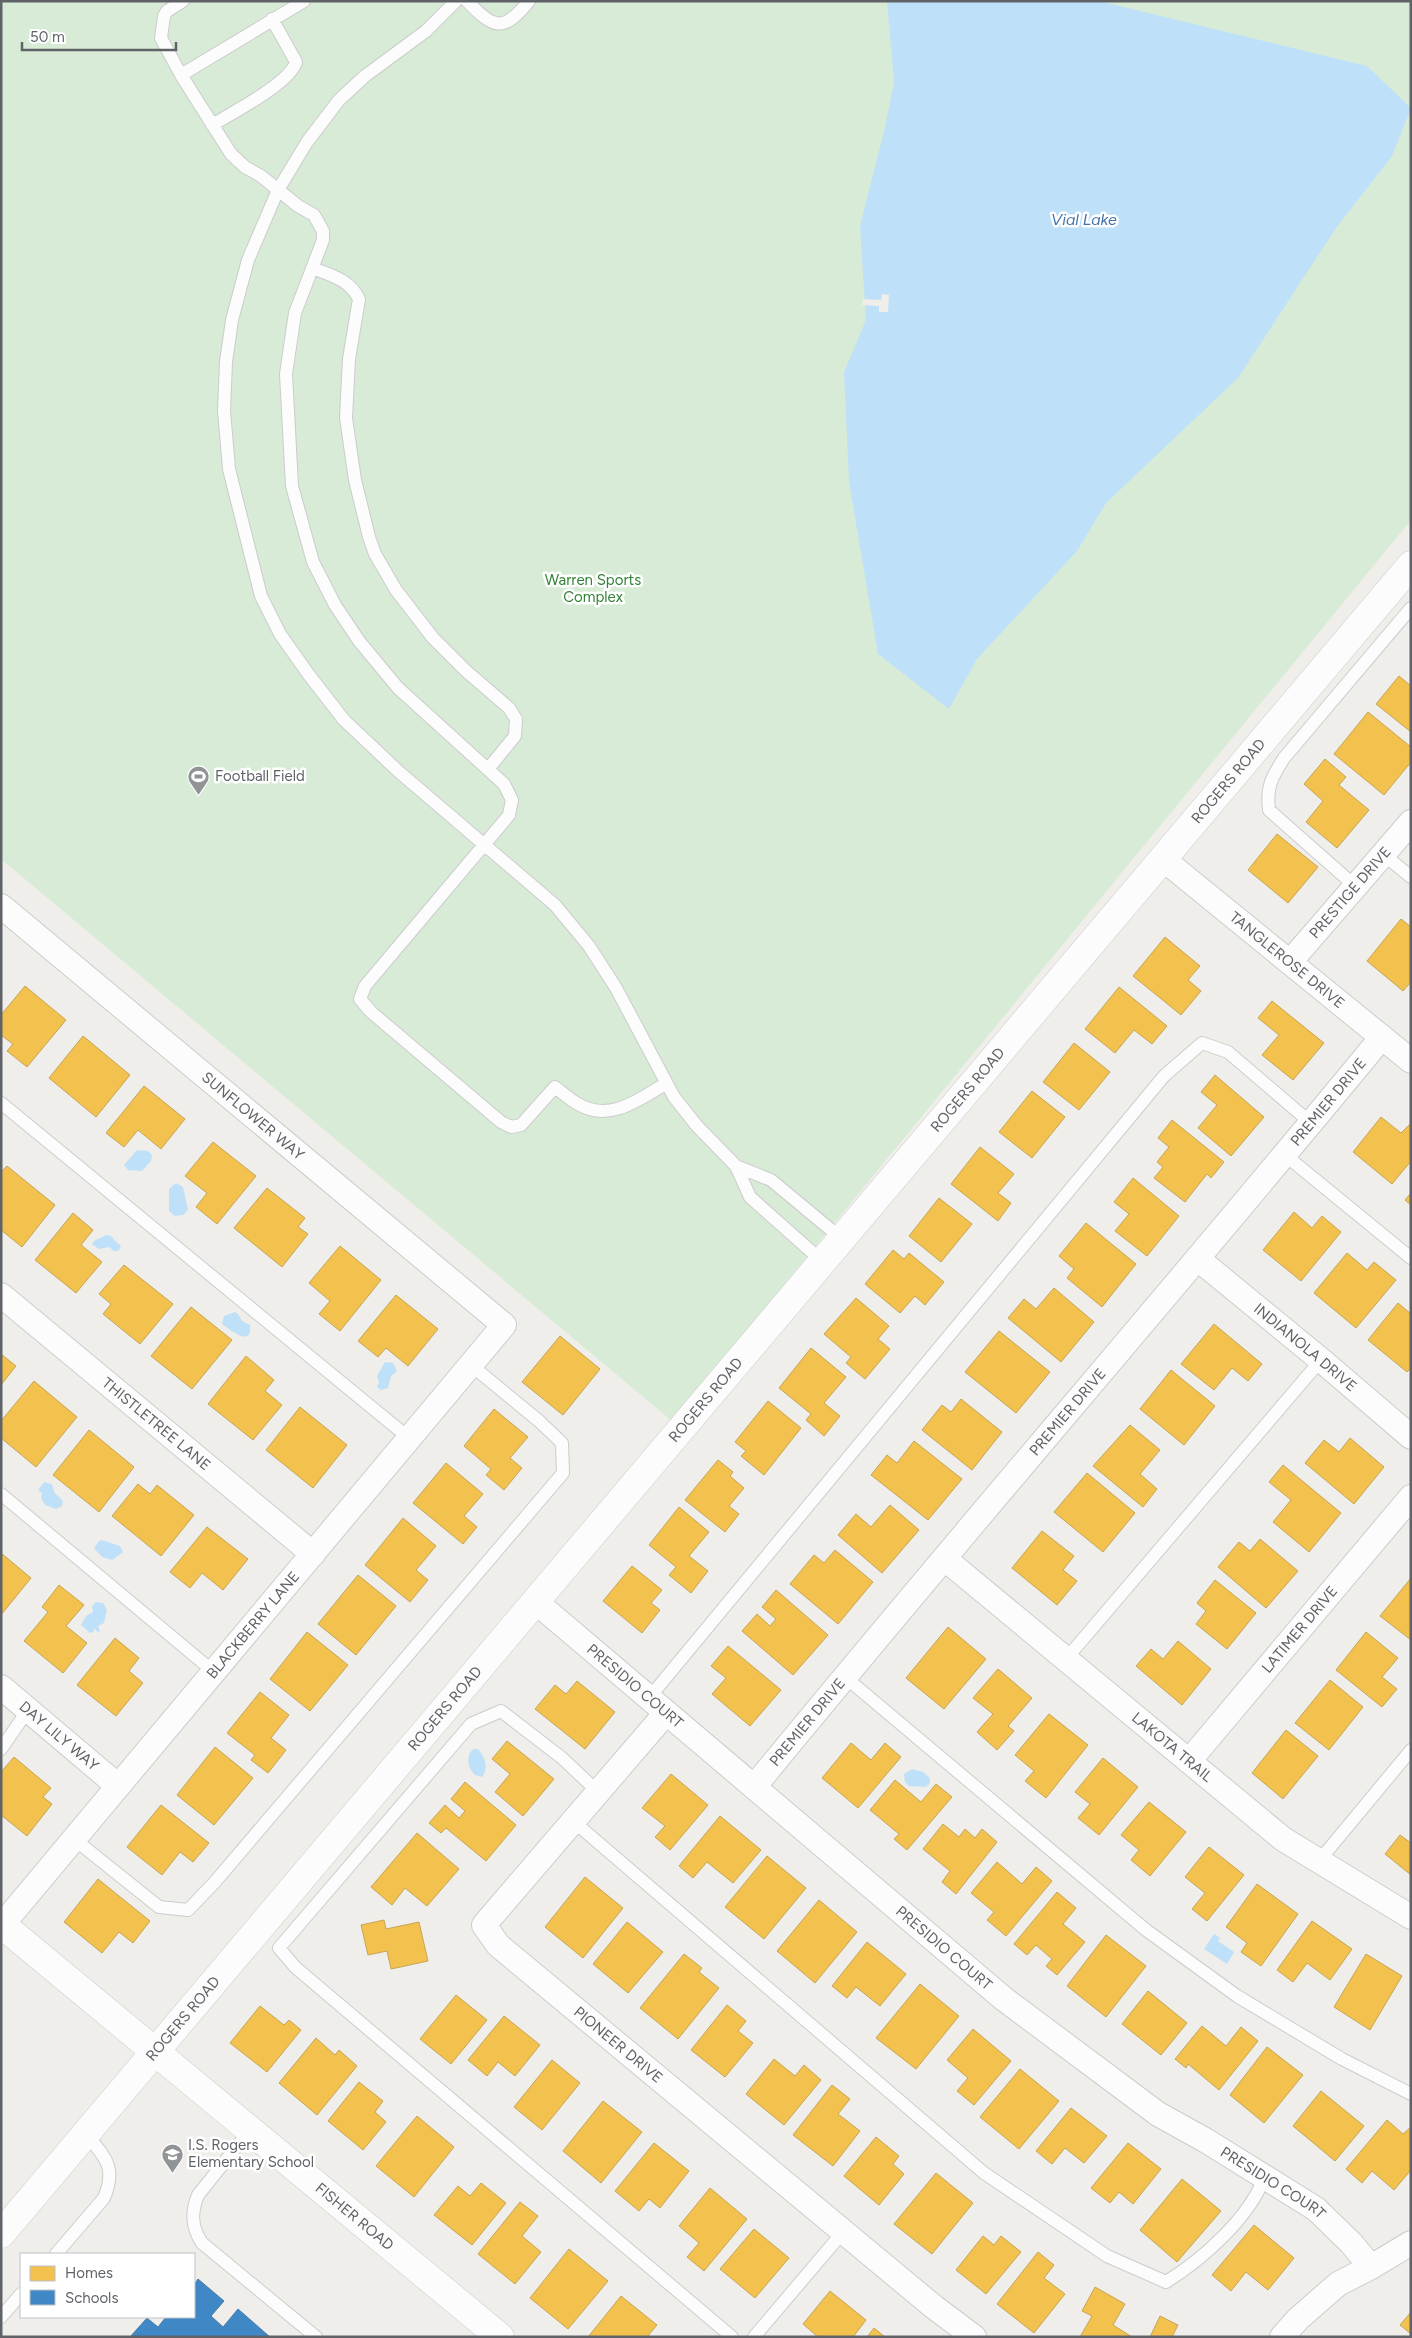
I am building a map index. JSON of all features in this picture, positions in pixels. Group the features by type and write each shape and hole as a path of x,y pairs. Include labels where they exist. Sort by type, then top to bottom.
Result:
{"street":[{"name":"ROGERS ROAD","path":"1,2234 1411,564"},
{"name":"PRESTIGE DRIVE","path":"1290,962 1411,822"},
{"name":"TANGLEROSE DRIVE","path":"1162,859 1411,1061"},
{"name":"SUNFLOWER WAY","path":"1,906 504,1325"},
{"name":"PREMIER DRIVE","path":"754,1787 1382,1037"},
{"name":"INDIANOLA DRIVE","path":"1198,1259 1322,1360 1411,1437"},
{"name":"THISTLETREE LANE","path":"1,1296 312,1554"},
{"name":"BLACKBERRY LANE","path":"2,1925 504,1325"},
{"name":"LATIMER DRIVE","path":"1189,1761 1411,1497"},
{"name":"LAKOTA TRAIL","path":"945,1559 1283,1839 1411,1917"},
{"name":"PRESIDIO COURT","path":"536,1602 1011,2005 1158,2114 1205,2140 1264,2178 1316,2208 1371,2267"},
{"name":"DAY LILY WAY","path":"1,1687 118,1786"},
{"name":"PIONEER DRIVE","path":"658,1706 598,1792 484,1925 498,1945 934,2307 974,2337"},
{"name":"FISHER ROAD","path":"2,1925 251,2129 486,2332"},
{"path":"1282,2337 1298,2319 1338,2284 1411,2243"}],"lane":[{"path":"183,1 167,11 164,16 161,38 181,74 231,154 245,167 314,215 322,231 323,240 295,313 286,374 292,486 313,562 335,605 354,634 398,688 504,784 512,800 509,815 365,986 360,999 371,1012 501,1122 511,1127 521,1125 555,1087 581,1106 605,1111 629,1106 665,1084"},
{"path":"181,74 304,1"},
{"path":"456,1 426,31 365,76 339,100 307,142 278,190 248,260 232,320 224,411 229,470 260,596 280,634 344,720 398,771 554,905 589,946 616,988 665,1084 698,1126 736,1166 750,1197 823,1262"},
{"path":"466,1 484,19 502,24 512,21 529,1"},
{"path":"212,125 275,86 286,78 295,66 296,62 272,19"},
{"path":"312,268 341,279 355,290 359,299 349,359 346,418 355,480 375,554 396,590 433,638 464,670 509,708 516,719 516,736 488,769"},
{"path":"1355,886 1269,810 1267,793 1273,775 1284,758 1411,608"},
{"path":"1383,854 1411,877"},
{"path":"658,1706 1164,1076 1202,1043 1228,1052 1311,1123"},
{"path":"1,1103 409,1438"},
{"path":"1285,1155 1411,1258"},
{"path":"736,1166 771,1180 842,1239"},
{"path":"1066,1659 1322,1360"},
{"path":"74,1839 159,1907 188,1910 214,1883 563,1473 562,1443 539,1421 471,1365"},
{"path":"1,1494 214,1672"},
{"path":"845,1677 1146,1930 1237,1996 1342,2059 1411,2094"},
{"path":"1,1749 28,1710"},
{"path":"598,1792 562,1758 501,1711 471,1724 279,1948 295,1967 732,2337"},
{"path":"1319,1861 1411,1750"},
{"path":"573,1821 984,2173 1107,2256 1166,2282 1192,2266 1230,2227 1258,2195 1264,2178"},
{"path":"251,2129 198,2195 193,2207 193,2220 197,2234 202,2243 316,2337"},
{"path":"57,2253 104,2198 108,2188 108,2160 86,2134"},
{"path":"754,2337 843,2232"},
{"path":"1,2317 20,2295"}],"green space":[{"name":"Warren Sports Complex","path":"1,1 1411,1 1411,520 672,1421 1,859"}],"water":[{"name":"Vial Lake","path":"887,1 1099,1 1367,66 1411,108 1392,156 1336,228 1238,378 1106,503 1077,551 977,659 949,709 878,654 849,482 844,372 866,320 860,225 884,132 894,82"},
{"path":"137,1150 148,1151 152,1155 151,1161 142,1171 128,1170 124,1165"},
{"path":"176,1183 183,1187 188,1210 183,1215 175,1216 169,1211 169,1189"},
{"path":"106,1235 111,1236 121,1246 118,1251 113,1251 110,1247 99,1249 92,1244"},
{"path":"235,1312 242,1321 250,1325 248,1336 244,1337 235,1333 222,1324 224,1316"},
{"path":"385,1362 393,1363 397,1371 391,1376 388,1388 381,1390 377,1387 379,1382 377,1376"},
{"path":"44,1482 52,1484 54,1492 63,1501 62,1506 56,1509 45,1505 41,1498 42,1493 38,1490"},
{"path":"102,1540 120,1546 123,1552 112,1560 102,1557 94,1548"},
{"path":"96,1602 103,1603 107,1610 104,1623 98,1626 100,1632 96,1631 95,1628 90,1633 81,1625 86,1616 93,1612 92,1606"},
{"path":"473,1749 478,1749 483,1755 486,1766 482,1777 475,1775 469,1766 468,1759"},
{"path":"912,1769 923,1772 930,1778 930,1783 926,1787 909,1786 905,1782 904,1774"},
{"path":"1214,1934 1220,1938 1218,1941 1234,1952 1227,1964 1204,1949"}],"pier":[{"path":"882,294 889,295 888,312 879,312 879,306 862,305 863,299 881,300"}],"building: Homes":[{"path":"1399,676 1411,686 1411,732 1376,704"},
{"path":"1368,712 1411,747 1411,762 1384,795 1334,754"},
{"path":"1325,759 1346,777 1339,785 1369,810 1337,848 1306,822 1323,801 1304,784"},
{"path":"1277,834 1318,867 1288,903 1248,870"},
{"path":"1401,919 1411,927 1411,982 1403,991 1367,961"},
{"path":"1165,937 1200,966 1188,980 1201,991 1181,1015 1133,976"},
{"path":"25,986 66,1020 27,1067 7,1051 13,1044 1,1035 1,1015"},
{"path":"1119,987 1167,1026 1152,1044 1134,1030 1115,1053 1085,1029"},
{"path":"1272,1001 1324,1043 1293,1080 1262,1055 1279,1035 1258,1018"},
{"path":"83,1036 130,1075 96,1117 49,1078"},
{"path":"1074,1043 1110,1072 1079,1110 1043,1082"},
{"path":"1215,1075 1264,1117 1231,1156 1198,1128 1217,1105 1201,1092"},
{"path":"144,1086 185,1119 161,1149 138,1130 124,1147 106,1133"},
{"path":"1032,1091 1065,1117 1032,1158 999,1132"},
{"path":"1381,1117 1401,1133 1411,1123 1411,1161 1392,1184 1353,1152"},
{"path":"1172,1120 1224,1162 1211,1178 1207,1174 1185,1202 1154,1178 1163,1167 1157,1162 1169,1147 1158,1138"},
{"path":"213,1142 256,1176 217,1224 196,1207 207,1193 185,1176"},
{"path":"980,1147 1014,1174 998,1193 1011,1203 998,1221 951,1184"},
{"path":"7,1166 55,1205 22,1247 1,1230 1,1172"},
{"path":"1133,1178 1179,1216 1147,1256 1115,1231 1129,1214 1114,1202"},
{"path":"267,1188 305,1218 298,1227 308,1234 282,1267 234,1228"},
{"path":"1411,1193 1411,1205 1405,1200"},
{"path":"939,1198 972,1224 941,1262 909,1236"},
{"path":"1294,1212 1312,1228 1322,1216 1341,1232 1301,1281 1263,1250"},
{"path":"73,1213 93,1230 81,1245 102,1262 76,1293 35,1260"},
{"path":"1086,1223 1136,1264 1102,1307 1067,1278 1074,1269 1059,1256"},
{"path":"340,1246 381,1280 340,1331 319,1314 330,1301 309,1283"},
{"path":"893,1250 904,1259 909,1253 944,1282 925,1305 915,1296 900,1313 865,1284"},
{"path":"1347,1253 1367,1270 1374,1262 1396,1280 1356,1328 1314,1293"},
{"path":"124,1265 173,1304 140,1344 103,1314 111,1304 99,1294"},
{"path":"1054,1288 1094,1322 1061,1362 1008,1318 1024,1299 1036,1309"},
{"path":"396,1295 438,1329 408,1366 386,1348 378,1357 358,1341"},
{"path":"856,1298 889,1326 878,1339 890,1349 865,1379 846,1363 851,1357 824,1334"},
{"path":"1398,1303 1411,1314 1411,1368 1407,1372 1368,1340"},
{"path":"191,1307 232,1340 192,1389 151,1356"},
{"path":"1214,1324 1262,1364 1248,1381 1232,1368 1214,1390 1181,1364"},
{"path":"999,1331 1050,1372 1016,1413 965,1372"},
{"path":"560,1336 600,1369 563,1415 522,1382"},
{"path":"811,1348 846,1377 824,1403 840,1416 824,1436 806,1420 811,1414 779,1388"},
{"path":"1,1354 16,1366 1,1385"},
{"path":"246,1356 274,1380 265,1391 282,1405 253,1440 208,1404"},
{"path":"1171,1370 1215,1406 1184,1445 1140,1409"},
{"path":"34,1381 77,1417 36,1467 1,1438 1,1421"},
{"path":"961,1399 1002,1432 972,1470 922,1430 942,1405 951,1412"},
{"path":"768,1401 801,1428 764,1475 741,1456 746,1451 735,1442"},
{"path":"300,1407 347,1445 313,1488 266,1450"},
{"path":"494,1409 528,1437 510,1458 522,1468 504,1490 486,1475 491,1469 464,1446"},
{"path":"1130,1425 1160,1450 1140,1474 1157,1489 1143,1507 1093,1466"},
{"path":"89,1430 134,1467 99,1512 53,1475"},
{"path":"1350,1438 1384,1467 1354,1504 1305,1463 1324,1440 1339,1452"},
{"path":"914,1441 962,1479 928,1520 871,1475 887,1455 897,1463"},
{"path":"718,1460 733,1472 730,1476 744,1488 729,1506 739,1514 725,1532 685,1500"},
{"path":"446,1463 483,1494 464,1516 477,1527 463,1544 413,1503"},
{"path":"1283,1465 1341,1513 1309,1552 1273,1522 1291,1500 1269,1482"},
{"path":"1087,1473 1135,1513 1103,1552 1054,1512"},
{"path":"138,1484 150,1494 157,1485 194,1515 161,1556 112,1516"},
{"path":"890,1505 919,1530 882,1573 838,1535 856,1514 871,1527"},
{"path":"679,1507 709,1532 689,1556 708,1571 691,1593 669,1575 676,1567 649,1545"},
{"path":"403,1518 436,1546 416,1570 428,1580 410,1602 365,1565"},
{"path":"207,1527 248,1559 223,1590 202,1573 190,1588 170,1572"},
{"path":"1042,1531 1074,1556 1063,1570 1077,1581 1057,1605 1012,1568"},
{"path":"1260,1539 1298,1571 1266,1608 1218,1567 1239,1542 1250,1551"},
{"path":"835,1550 873,1582 838,1624 790,1584 814,1555 824,1563"},
{"path":"1,1553 31,1578 1,1615"},
{"path":"632,1566 662,1590 651,1603 660,1610 642,1633 603,1601"},
{"path":"358,1575 396,1606 356,1655 318,1624"},
{"path":"1411,1578 1411,1640 1380,1616"},
{"path":"1215,1580 1256,1613 1227,1649 1196,1624 1206,1611 1197,1603"},
{"path":"59,1585 84,1605 66,1626 87,1643 63,1673 24,1641 48,1612 42,1607"},
{"path":"776,1590 828,1635 793,1675 742,1631 757,1614 770,1626 776,1619 762,1607"},
{"path":"948,1627 986,1659 944,1709 906,1678"},
{"path":"307,1632 348,1665 310,1711 270,1679"},
{"path":"1366,1632 1398,1658 1382,1677 1397,1689 1382,1707 1336,1670"},
{"path":"115,1638 139,1658 129,1671 143,1683 116,1716 77,1685"},
{"path":"1178,1641 1211,1669 1182,1705 1136,1666 1151,1649 1163,1659"},
{"path":"728,1646 781,1690 750,1726 712,1694 726,1678 711,1666"},
{"path":"998,1669 1032,1698 1008,1726 1014,1731 997,1750 977,1732 993,1714 973,1698"},
{"path":"1330,1680 1363,1707 1329,1750 1295,1723"},
{"path":"577,1681 615,1712 585,1749 535,1709 555,1685 566,1694"},
{"path":"260,1692 289,1715 271,1738 286,1750 268,1773 251,1760 255,1755 227,1733"},
{"path":"1049,1714 1088,1745 1046,1798 1025,1781 1034,1771 1015,1755"},
{"path":"1286,1730 1318,1756 1283,1799 1252,1773"},
{"path":"507,1741 554,1779 523,1816 495,1792 510,1774 492,1759"},
{"path":"851,1743 871,1760 885,1743 901,1757 858,1808 822,1778"},
{"path":"215,1747 253,1778 214,1825 177,1795"},
{"path":"14,1757 51,1788 43,1797 52,1804 27,1836 1,1815 1,1772"},
{"path":"1103,1758 1138,1787 1099,1835 1078,1818 1090,1804 1075,1792"},
{"path":"671,1774 708,1805 670,1850 655,1837 665,1826 642,1808"},
{"path":"895,1780 921,1802 936,1784 952,1797 907,1850 894,1839 899,1834 870,1810"},
{"path":"465,1782 516,1825 486,1861 446,1828 441,1833 429,1823 445,1805 459,1818 465,1811 451,1799"},
{"path":"1149,1802 1186,1832 1150,1876 1131,1860 1139,1850 1121,1835"},
{"path":"161,1805 209,1843 193,1862 180,1852 162,1875 127,1847"},
{"path":"720,1816 761,1850 733,1883 707,1862 693,1878 679,1866"},
{"path":"943,1824 959,1837 965,1829 975,1838 982,1829 997,1842 956,1894 942,1882 950,1871 923,1849"},
{"path":"417,1833 459,1869 427,1906 405,1888 392,1905 371,1887"},
{"path":"1400,1835 1411,1843 1411,1875 1385,1854"},
{"path":"1209,1847 1244,1875 1207,1921 1192,1909 1205,1893 1185,1877"},
{"path":"767,1856 806,1888 764,1939 725,1907"},
{"path":"997,1862 1022,1884 1036,1867 1052,1881 1006,1936 987,1920 994,1912 971,1893"},
{"path":"585,1877 623,1908 583,1958 545,1927"},
{"path":"98,1879 150,1921 133,1943 119,1932 102,1953 64,1922"},
{"path":"1257,1884 1298,1914 1261,1966 1241,1952 1247,1943 1226,1927"},
{"path":"1057,1892 1076,1908 1063,1924 1085,1942 1057,1975 1046,1966 1052,1959 1036,1945 1027,1955 1014,1944"},
{"path":"819,1900 857,1932 815,1983 777,1951"},
{"path":"384,1920 386,1929 419,1922 428,1961 391,1969 387,1951 368,1955 361,1925"},
{"path":"1312,1921 1352,1949 1330,1980 1307,1963 1293,1982 1277,1970"},
{"path":"627,1922 663,1952 628,1993 593,1964"},
{"path":"1106,1935 1146,1966 1106,2017 1067,1986"},
{"path":"867,1942 906,1974 880,2006 856,1987 847,1998 832,1986"},
{"path":"684,1954 702,1968 699,1972 719,1988 678,2039 640,2008"},
{"path":"1366,1954 1402,1976 1370,2030 1334,2007"},
{"path":"920,1984 959,2016 916,2069 876,2038"},
{"path":"1148,1991 1187,2023 1161,2055 1122,2024"},
{"path":"456,1995 487,2020 451,2064 420,2039"},
{"path":"727,2005 746,2021 738,2031 753,2043 725,2077 691,2050"},
{"path":"260,2006 284,2025 289,2020 301,2030 267,2072 230,2043"},
{"path":"504,2016 540,2045 515,2076 498,2062 487,2076 468,2060"},
{"path":"1202,2026 1226,2046 1241,2027 1258,2041 1219,2090 1188,2064 1186,2068 1175,2059"},
{"path":"973,2029 1011,2061 974,2105 957,2091 968,2078 947,2060"},
{"path":"316,2038 335,2055 339,2050 357,2066 317,2115 279,2083"},
{"path":"1267,2047 1303,2075 1264,2123 1230,2095"},
{"path":"774,2059 795,2076 804,2065 821,2080 784,2125 746,2094"},
{"path":"552,2060 580,2083 542,2130 514,2107"},
{"path":"1020,2069 1059,2101 1019,2149 980,2117"},
{"path":"359,2082 383,2101 375,2112 386,2122 363,2150 328,2121"},
{"path":"832,2085 850,2099 838,2114 860,2131 833,2166 793,2135"},
{"path":"1321,2091 1364,2126 1335,2161 1293,2126"},
{"path":"603,2101 642,2132 601,2183 563,2151"},
{"path":"1071,2108 1107,2136 1084,2163 1065,2148 1052,2164 1036,2151"},
{"path":"417,2116 454,2147 414,2197 376,2166"},
{"path":"1387,2120 1403,2134 1411,2127 1411,2170 1394,2190 1372,2171 1362,2183 1346,2169"},
{"path":"876,2137 899,2156 893,2164 904,2174 879,2205 844,2176"},
{"path":"654,2143 689,2171 660,2208 649,2199 639,2211 615,2191"},
{"path":"1128,2143 1161,2169 1133,2204 1119,2192 1110,2203 1091,2188"},
{"path":"936,2173 973,2203 932,2254 894,2224"},
{"path":"1182,2179 1221,2211 1177,2262 1140,2230"},
{"path":"481,2183 506,2203 472,2245 434,2215 458,2186 470,2196"},
{"path":"710,2188 747,2219 704,2271 687,2257 699,2243 679,2226"},
{"path":"520,2202 538,2216 522,2236 541,2252 515,2284 478,2254"},
{"path":"1254,2225 1294,2258 1268,2290 1246,2272 1231,2291 1212,2275"},
{"path":"754,2229 789,2258 755,2298 720,2269"},
{"path":"983,2236 994,2245 1001,2236 1021,2252 986,2294 956,2270"},
{"path":"569,2249 608,2281 568,2329 530,2298"},
{"path":"1038,2252 1054,2265 1044,2278 1065,2294 1034,2333 997,2304"},
{"path":"1095,2287 1125,2304 1113,2325 1132,2337 1080,2337 1092,2316 1082,2311"},
{"path":"830,2291 866,2320 853,2337 818,2337 803,2324"},
{"path":"621,2296 657,2325 647,2337 588,2337"},
{"path":"1411,2312 1411,2334 1400,2325"},
{"path":"1160,2316 1178,2325 1172,2337 1150,2337"},
{"path":"874,2328 885,2337 867,2337"}],"building: Schools":[{"path":"198,2279 224,2301 211,2316 223,2327 238,2309 270,2337 130,2337 147,2318 158,2327 165,2318 195,2318 195,2284"}],"place":[{"name":"Football Field","path":"199,795"},
{"name":"I.S. Rogers Elementary School","path":"172,2173"}]}
